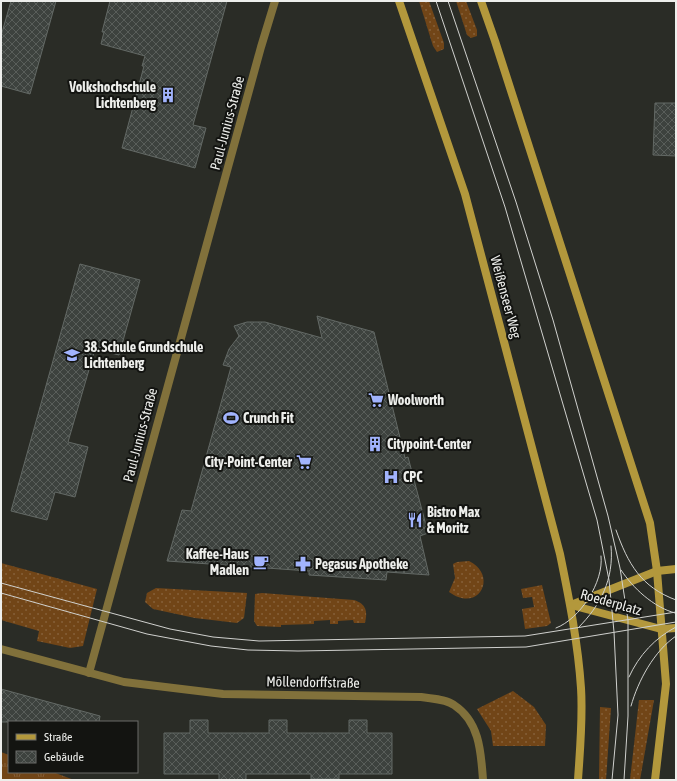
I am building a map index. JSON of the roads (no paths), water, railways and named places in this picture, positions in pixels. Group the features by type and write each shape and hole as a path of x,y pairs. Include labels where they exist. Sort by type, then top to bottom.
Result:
{"main road":[{"name":"Weißenseer Weg","path":"399,1 466,194 556,539 570,606"},
{"path":"480,1 495,41 650,523 657,571"},
{"name":"Roederplatz","path":"570,606 657,571 676,569"},
{"name":"Roederplatz","path":"657,571 661,629"},
{"name":"Roederplatz","path":"570,606 661,629 676,628"},
{"path":"570,606 581,688 581,728 578,780"},
{"path":"655,780 666,684 661,629"}],"street":[{"name":"Paul-Junius-Straße","path":"88,673 275,1"},
{"path":"1,649 88,673"},
{"name":"Möllendorffstraße","path":"88,673 124,682 223,694 421,697 447,702 462,711 474,727 480,745 483,780"}],"tram line":[{"path":"436,1 505,207 597,520 609,580 614,632 618,715 612,780"},
{"path":"448,1 516,202 553,320 608,516 620,568 628,620 628,716 624,780"},
{"path":"616,530 631,564 637,573 664,595 676,600"},
{"path":"578,628 593,610 604,591 610,570 611,546"},
{"path":"556,628 574,617 589,598 599,577 601,556"},
{"path":"621,570 631,583 651,602 675,613"},
{"path":"1,583 170,629 213,637 259,641 525,636 676,612"},
{"path":"1,593 147,634 211,646 248,650 298,651 526,647 676,622"},
{"path":"629,677 638,661 648,648 661,636 676,627"},
{"path":"631,706 634,696 648,667 668,642 676,636"}],"place":[{"name":"Volkshochschule Lichtenberg","path":"168,95"},
{"name":"38. Schule Grundschule Lichtenberg","path":"72,355"},
{"name":"Woolworth","path":"376,400"},
{"name":"Crunch Fit","path":"231,418"},
{"name":"Citypoint-Center","path":"375,444"},
{"name":"City-Point-Center","path":"304,462"},
{"name":"CPC","path":"391,477"},
{"name":"Bistro Max & Moritz","path":"415,520"},
{"name":"Kaffee-Haus Madlen","path":"261,562"},
{"name":"Pegasus Apotheke","path":"303,564"}]}
